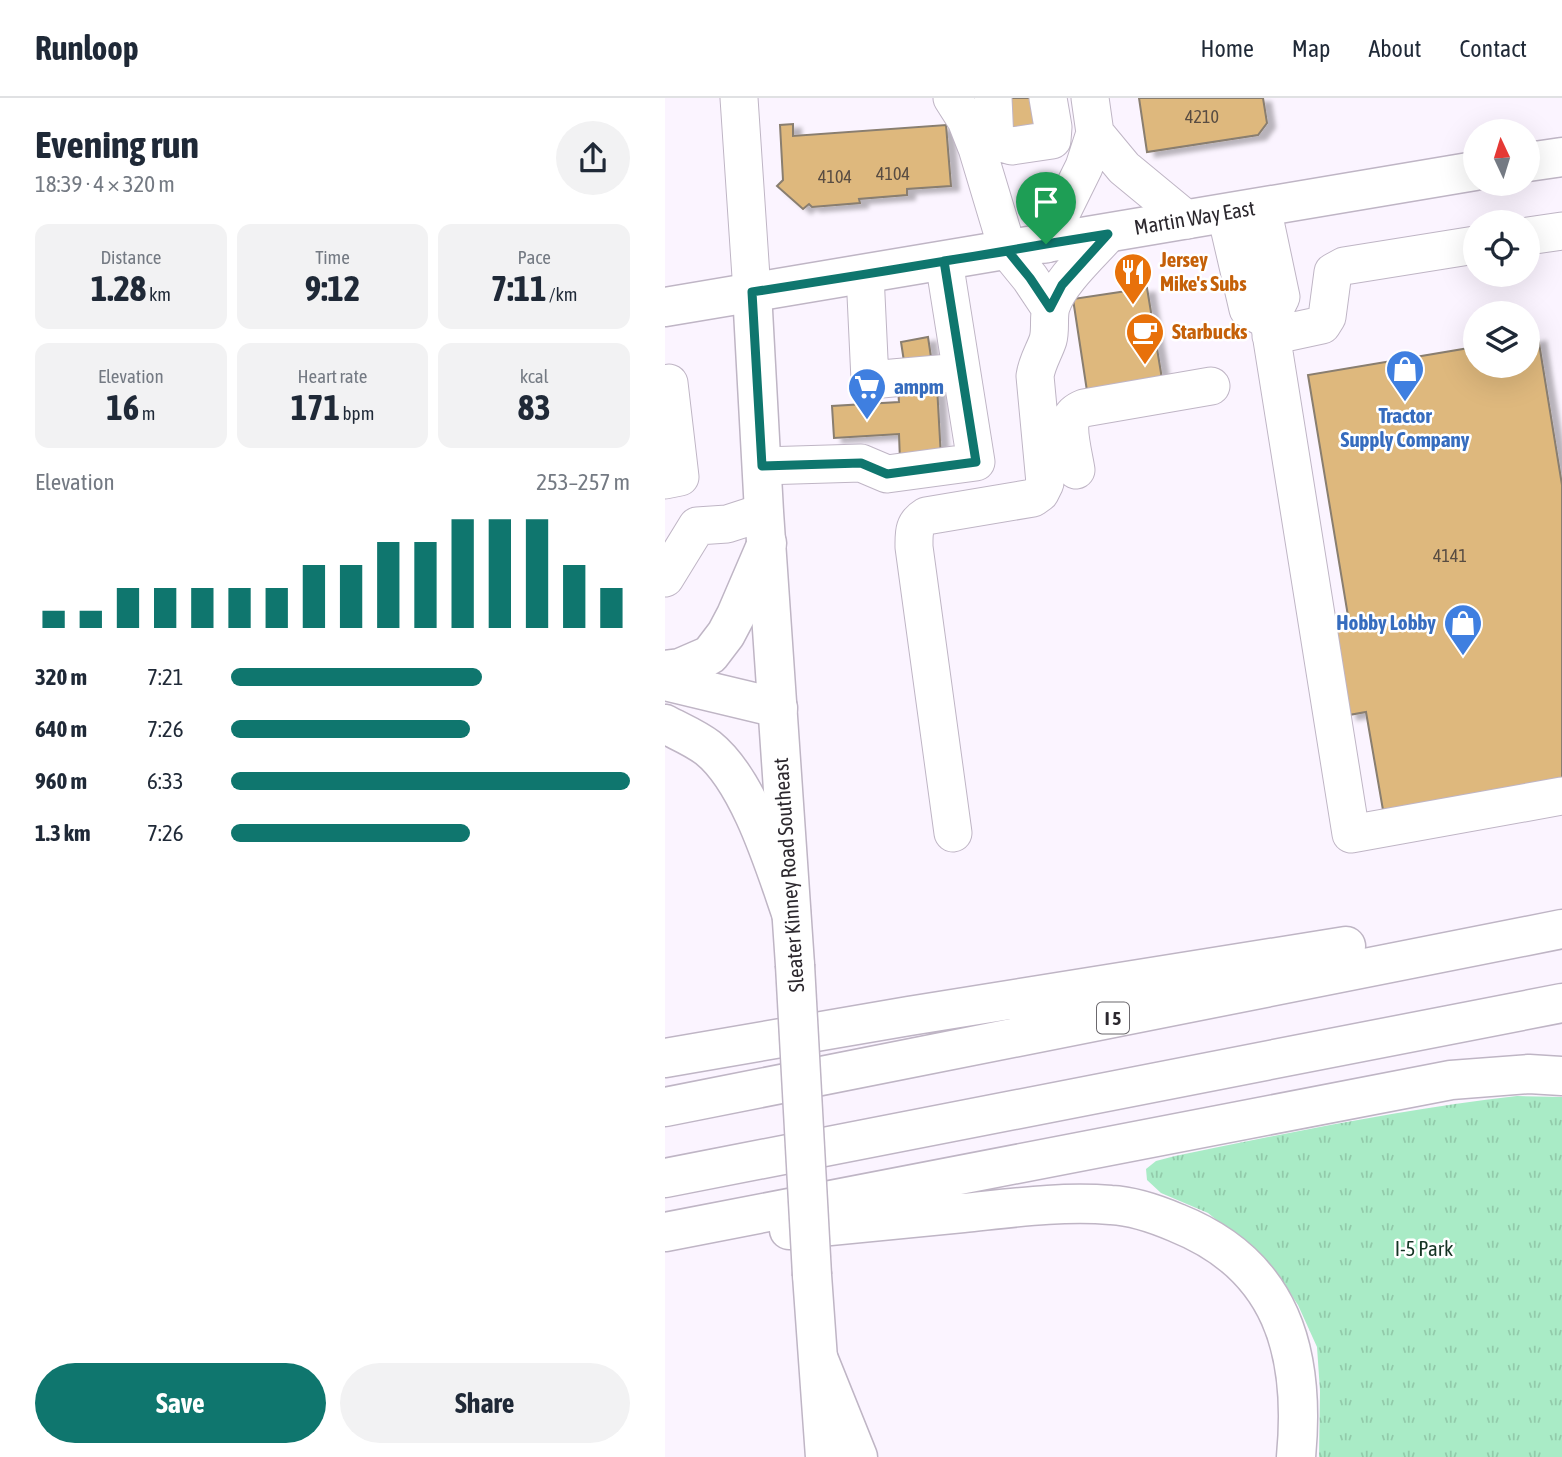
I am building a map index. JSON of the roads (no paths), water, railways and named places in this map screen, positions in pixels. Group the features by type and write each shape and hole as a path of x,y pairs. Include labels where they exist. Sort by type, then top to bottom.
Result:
{"main road":[{"name":"Martin Way East","path":"665,307 1463,173"},
{"name":"Sleater Kinney Road Southeast","path":"752,292 825,1457"},
{"path":"665,670 680,668 710,655 726,634 736,615 766,527"},
{"path":"665,681 778,708"},
{"path":"665,724 710,750 731,774 760,830 791,913"},
{"path":"665,1058 923,1013 1562,912"},
{"name":"I 5","path":"665,1107 1562,929"},
{"path":"665,1178 1562,1003"},
{"path":"665,1232 1451,1080 1529,1074 1562,1076"},
{"path":"665,1243 1048,1205 1113,1205 1150,1212 1192,1229 1220,1246 1244,1264 1265,1289 1283,1324 1294,1360 1299,1407 1296,1457"},
{"path":"819,1360 858,1457"}],"street":[{"path":"739,98 752,292"},
{"path":"952,98 986,145 1012,146 1052,140 1053,127 1048,98"},
{"path":"993,98 986,145 1008,251 1050,308"},
{"path":"1093,115 1124,167 1187,220"},
{"path":"1046,244 1084,167 1093,115"},
{"path":"1244,211 1281,297 1270,329 1351,834 1562,796"},
{"path":"1540,234 1562,231"},
{"path":"953,833 914,547 914,528 919,520 926,516 1033,498 1040,493 1045,483 1035,376 1047,341 1050,308 1062,285 1108,234"},
{"path":"1270,329 1322,325 1327,317 1333,272 1344,266 1463,247"},
{"path":"762,466 861,463 887,474 976,462 944,261"},
{"path":"865,274 870,380 961,372"},
{"path":"665,384 669,383 673,478 687,513 697,526"},
{"path":"1076,470 1070,432 1071,418 1076,412 1084,408 1211,386"},
{"path":"697,526 727,524 766,527"},
{"path":"665,578 697,526"}],"place":[{"name":"Jersey Mike's Subs","path":"1133,306"},
{"name":"Starbucks","path":"1145,366"},
{"name":"Tractor Supply Company","path":"1405,403"},
{"name":"ampm","path":"867,421"},
{"name":"Hobby Lobby","path":"1463,657"}],"park label":[{"name":"I-5 Park","path":"1424,1249"}]}
